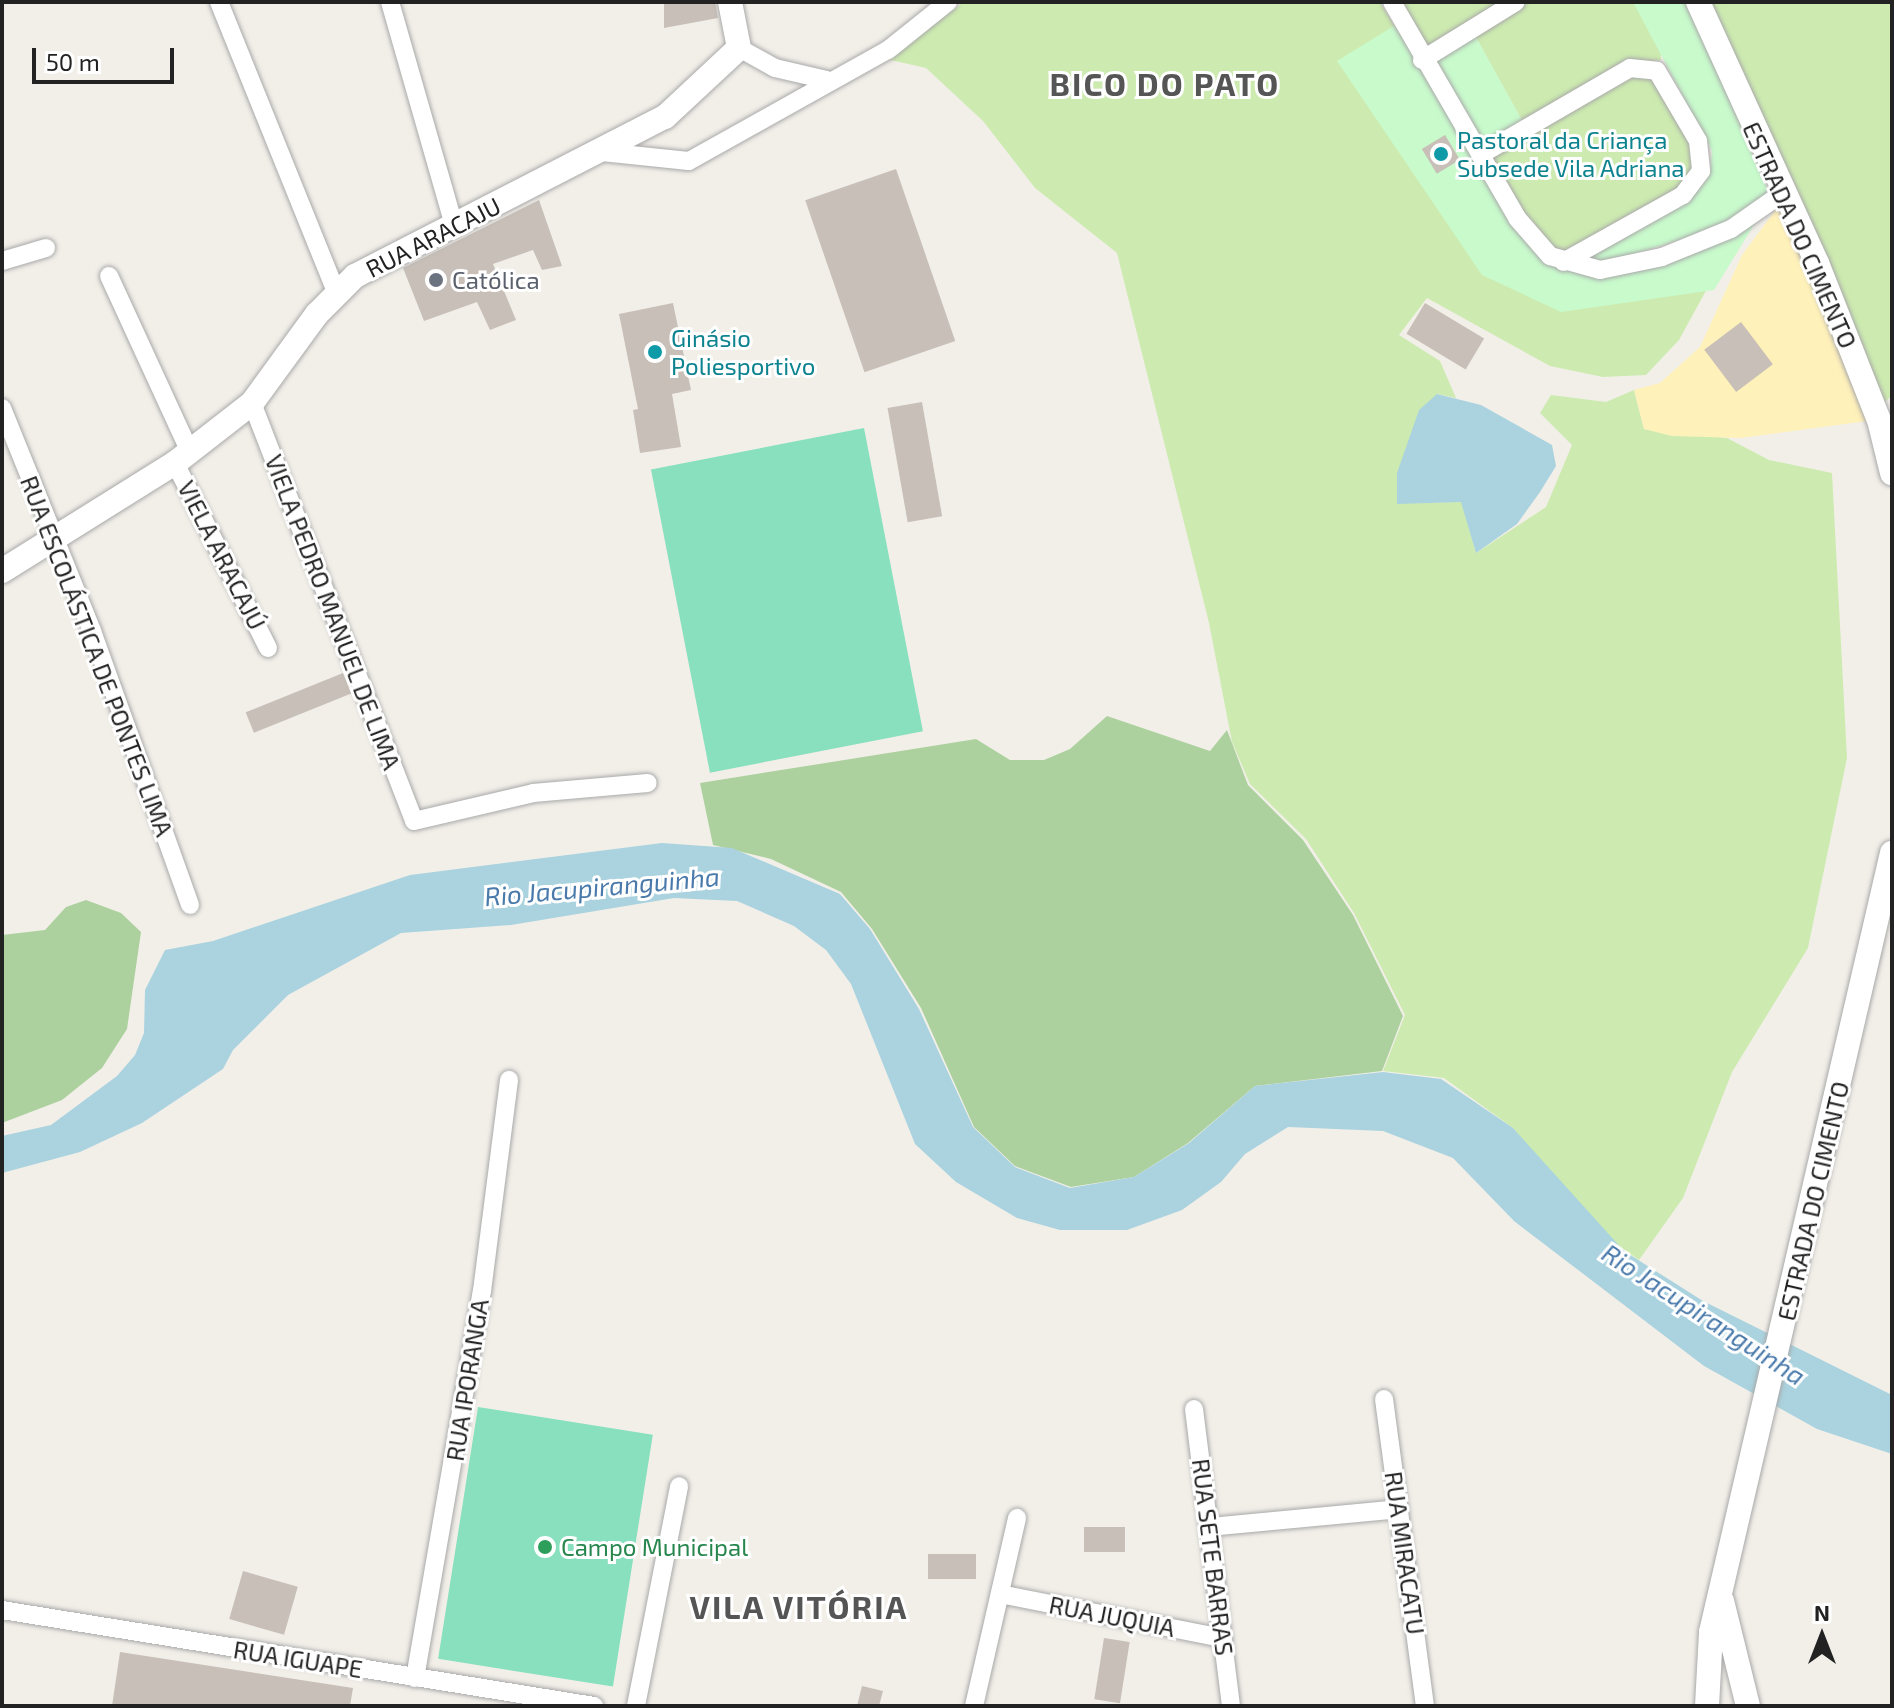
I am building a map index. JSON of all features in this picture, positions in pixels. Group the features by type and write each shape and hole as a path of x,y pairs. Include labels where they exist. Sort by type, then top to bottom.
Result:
{"street":[{"path":"219,2 336,292"},
{"path":"390,2 454,225"},
{"path":"730,2 739,48 775,68 827,80"},
{"path":"602,152 689,161 827,80 888,50 948,2"},
{"path":"1392,2 1422,60 1528,234 1563,262 1600,270 1662,257 1731,229 1781,194"},
{"path":"1422,60 1516,2"},
{"name":"ESTRADA DO CIMENTO","path":"1698,2 1781,194 1817,263 1879,420 1892,473"},
{"name":"RUA ARACAJU","path":"2,571 183,458 252,403 336,292 397,251 602,152 665,117 739,48"},
{"path":"1480,155 1642,66 1657,71 1698,141 1701,171 1683,195 1563,262"},
{"path":"2,261 46,248"},
{"name":"VIELA ARACAJÚ","path":"109,276 183,458 268,648"},
{"name":"VIELA PEDRO MANUEL DE LIMA","path":"252,403 414,821 496,799 648,783"},
{"name":"RUA ESCOLÁSTICA DE PONTES LIMA","path":"2,408 56,539 190,905"},
{"name":"ESTRADA DO CIMENTO","path":"1707,1706 1711,1632 1892,853"},
{"name":"RUA IPORANGA","path":"415,1678 482,1291 509,1080"},
{"name":"RUA MIRACATU","path":"1384,1399 1425,1706"},
{"name":"RUA SETE BARRAS","path":"1194,1409 1231,1706"},
{"path":"636,1706 679,1486"},
{"path":"1209,1527 1399,1509"},
{"path":"974,1706 1017,1518"},
{"name":"RUA JUQUIA","path":"1000,1594 1223,1638"},
{"name":"ESTRADA DO CIMENTO","path":"1721,1595 1748,1706"},
{"name":"RUA IGUAPE","path":"2,1610 594,1706"}],"green space":[{"path":"964,2 1380,2 1534,258 1714,276 1679,340 1646,375 1603,377 1550,366 1427,298 1399,335 1440,361 1456,398 1437,394 1397,503 1462,502 1476,553 1546,507 1572,445 1540,413 1551,395 1606,402 1634,390 1644,429 1727,438 1769,460 1832,473 1847,758 1808,948 1732,1072 1683,1198 1639,1260 1601,1233 1513,1128 1444,1078 1383,1071 1405,1015 1354,913 1306,839 1250,784 1232,742 1209,623 1117,253 1035,188 983,121 926,68 886,59"},
{"path":"1399,2 1513,2 1429,54"},
{"path":"1519,2 1633,2 1661,48 1661,60 1631,63 1525,126 1473,32"},
{"path":"1633,2 1687,2 1771,197 1737,222 1602,264 1581,259 1685,200 1710,174 1712,151"},
{"path":"1707,2 1892,2 1892,396 1878,407"},
{"path":"1397,24 1525,236 1595,275 1757,220 1714,290 1561,312 1482,275 1337,61"},
{"path":"1473,32 1525,126 1478,152 1426,58"},
{"path":"1650,68 1689,132 1695,179 1562,258 1548,250 1486,157"},
{"path":"864,428 923,731 710,773 651,469"},
{"path":"1107,716 1210,751 1227,730 1248,785 1303,840 1353,915 1403,1016 1382,1071 1255,1086 1188,1143 1134,1177 1071,1187 1015,1166 974,1127 921,1008 872,929 841,892 771,859 713,845 700,783 976,739 1010,760 1044,760 1070,749"},
{"path":"86,900 121,913 141,932 127,1029 102,1068 62,1100 2,1123 2,935 45,930 66,907"},
{"name":"Campo Municipal","path":"478,1407 653,1435 613,1687 438,1659"}],"sand":[{"path":"1780,204 1875,420 1741,438 1672,436 1644,429 1634,390 1660,383 1700,347 1742,255"}],"water":[{"path":"1437,394 1481,405 1552,445 1556,466 1540,492 1517,524 1476,553 1461,502 1397,504 1397,473 1419,410"},
{"name":"Rio Jacupiranguinha","path":"662,843 732,848 840,894 870,929 919,1009 973,1127 1015,1167 1070,1188 1134,1177 1189,1143 1255,1086 1383,1072 1441,1079 1513,1128 1624,1251 1703,1301 1892,1395 1892,1454 1817,1429 1704,1366 1514,1221 1453,1158 1383,1131 1288,1127 1245,1154 1221,1182 1182,1210 1127,1230 1060,1230 1017,1218 956,1182 915,1144 851,984 826,950 794,926 737,901 674,898 511,925 401,933 288,995 233,1050 223,1069 142,1123 80,1152 2,1173 2,1136 51,1125 117,1076 135,1055 144,1033 145,990 165,950 213,941 410,875"}],"building":[{"path":"664,2 715,2 718,18 664,28"},
{"name":"Pastoral da Criança Subsede Vila Adriana","path":"1445,135 1460,160 1437,174 1422,149"},
{"path":"896,169 955,341 864,372 805,200"},
{"path":"539,200 562,266 542,270 533,250 493,264 516,320 490,330 477,302 424,321 403,268"},
{"name":"Ginásio Poliesportivo","path":"673,303 691,390 672,394 681,447 640,453 633,410 638,409 619,314"},
{"path":"1425,303 1484,339 1466,369 1406,334"},
{"path":"1741,322 1773,364 1736,392 1704,350"},
{"path":"922,402 942,516 908,522 888,408"},
{"path":"343,673 351,693 254,733 246,712"},
{"path":"1084,1527 1125,1527 1125,1552 1084,1552"},
{"path":"928,1554 976,1554 976,1579 928,1579"},
{"path":"243,1571 298,1587 284,1635 229,1619"},
{"path":"1104,1638 1130,1642 1120,1703 1094,1699"},
{"path":"120,1652 353,1688 350,1706 112,1706"},
{"path":"862,1686 883,1691 879,1706 857,1706"}],"place":[{"name":"Pastoral da Criança Subsede Vila Adriana","path":"1441,154"},
{"name":"Católica","path":"436,280"},
{"name":"Ginásio Poliesportivo","path":"655,352"},
{"name":"Campo Municipal","path":"545,1547"}],"district":[{"name":"BICO DO PATO","path":"1165,83"},
{"name":"VILA VITÓRIA","path":"799,1606"}]}
